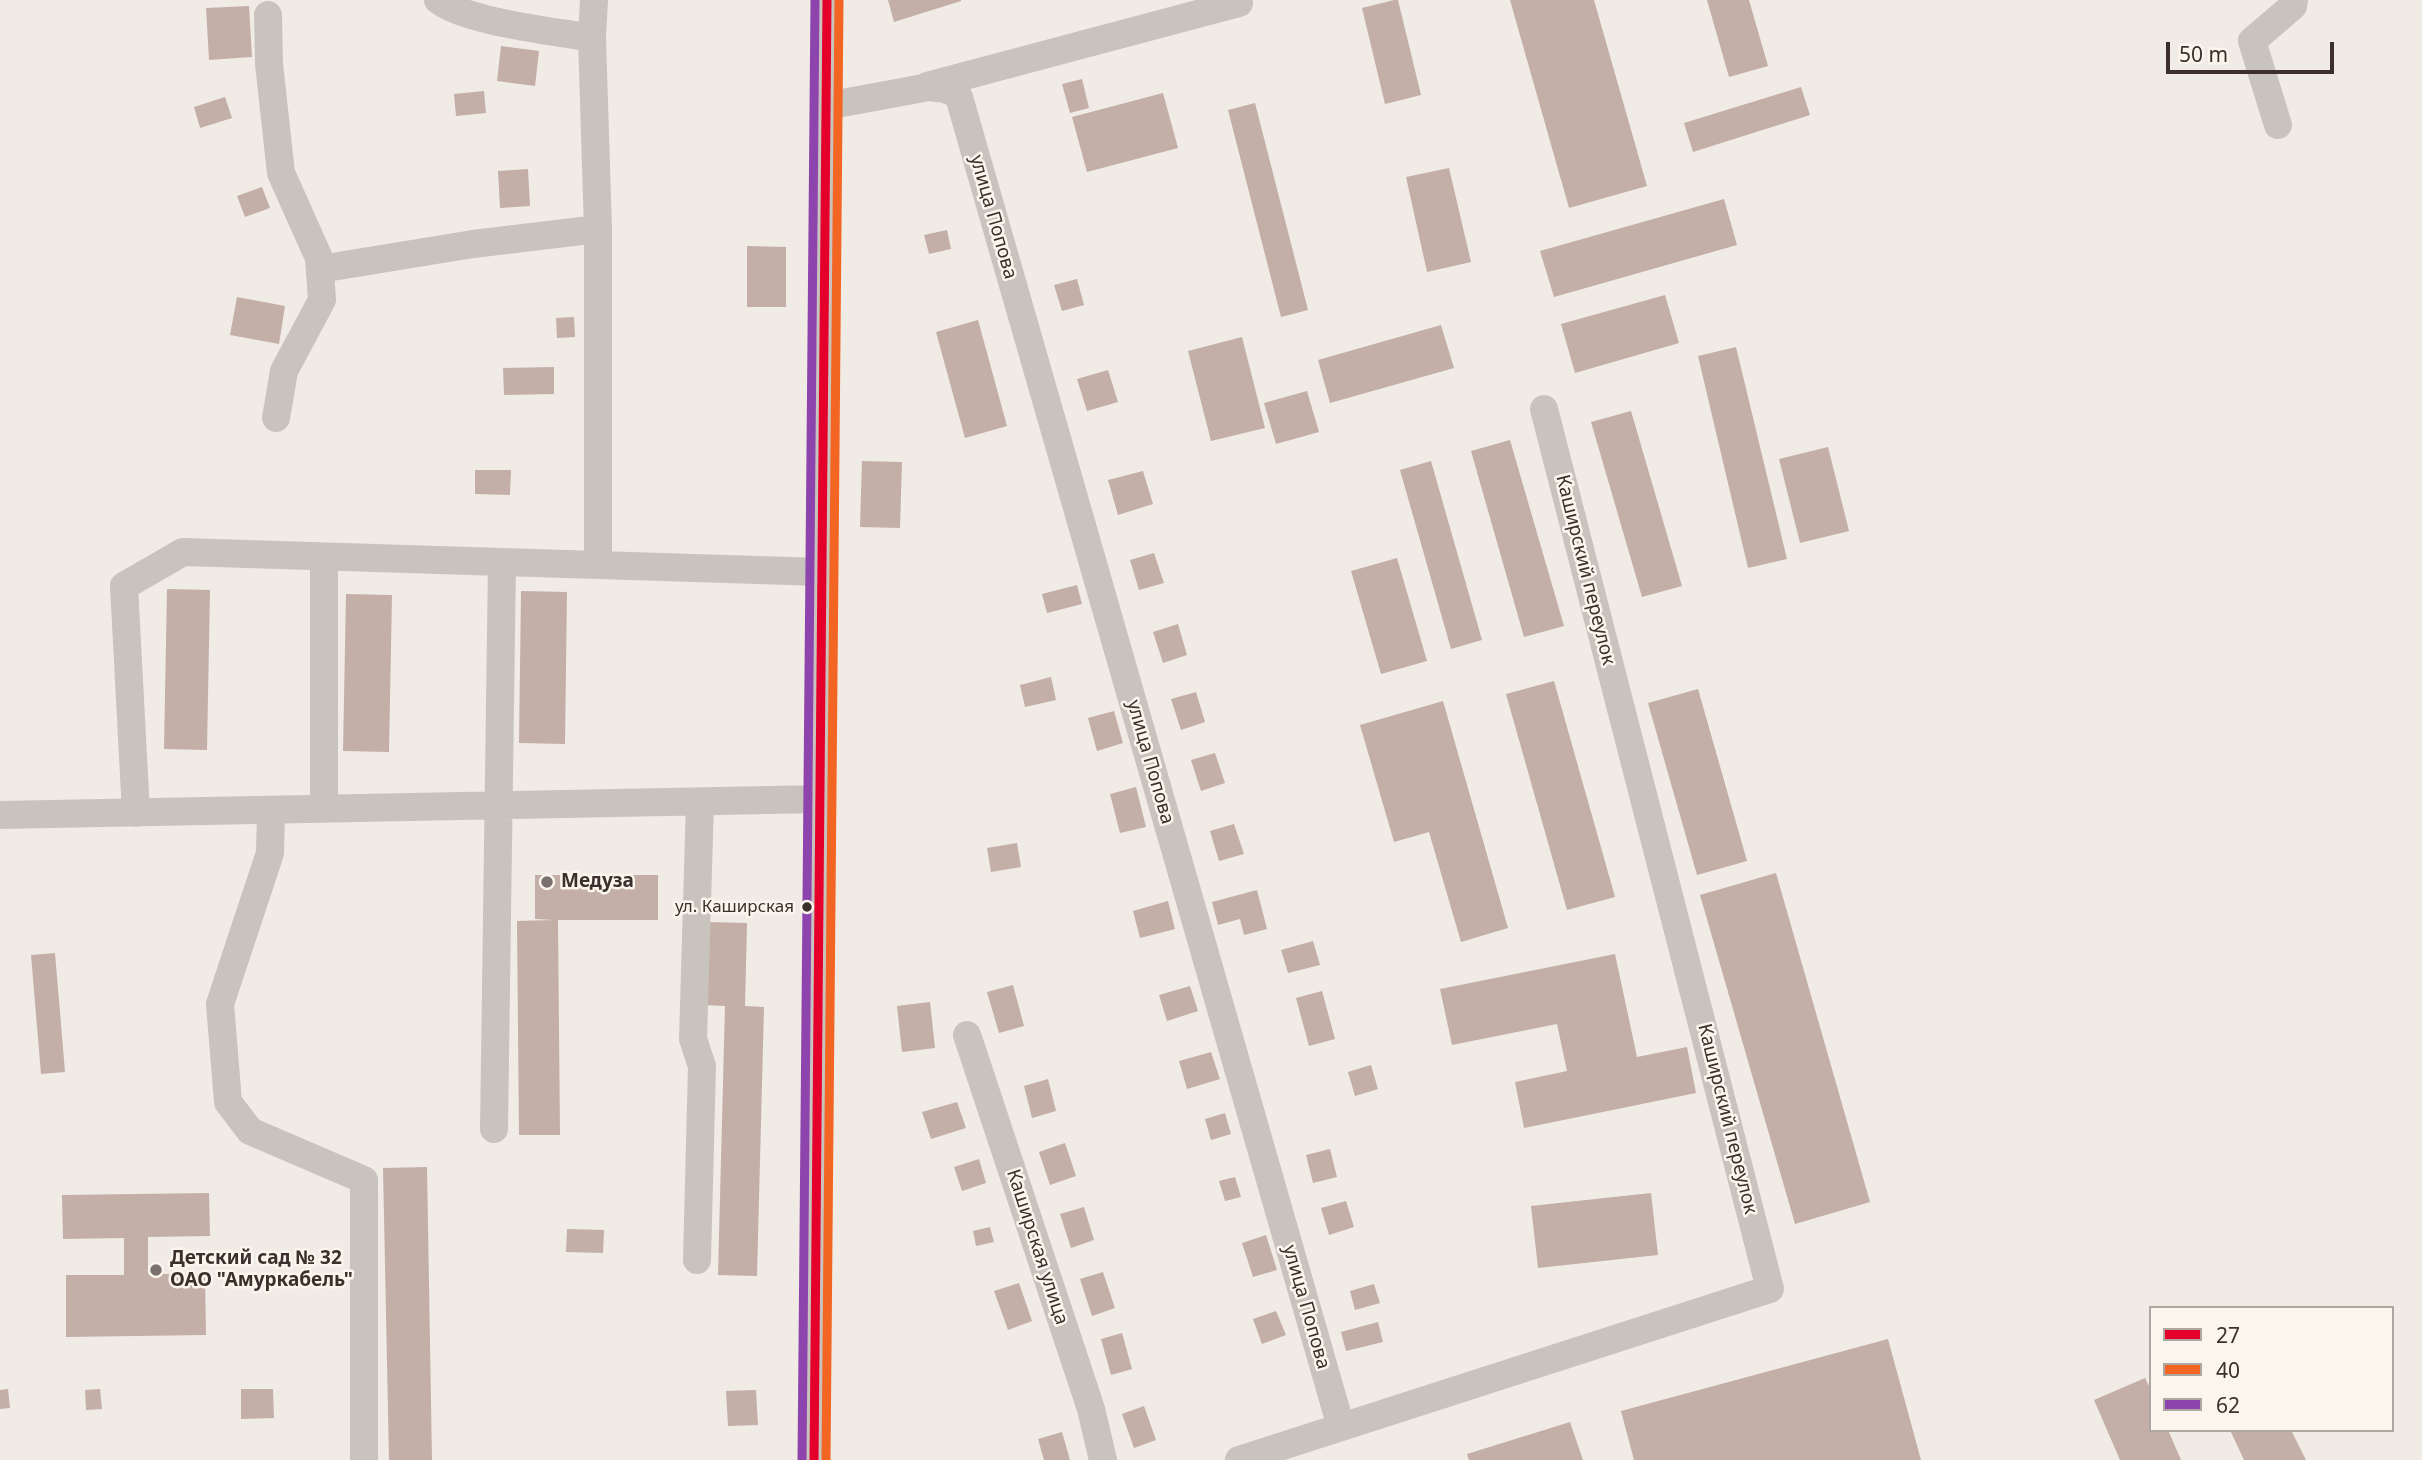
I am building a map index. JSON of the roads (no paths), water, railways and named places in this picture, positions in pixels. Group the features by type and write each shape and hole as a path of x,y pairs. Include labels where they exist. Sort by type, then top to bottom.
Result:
{"street":[{"path":"438,0 447,7 484,19 592,37"},
{"path":"594,0 592,37 598,229 598,565"},
{"path":"814,1460 827,0"},
{"path":"2278,125 2252,41 2293,5 2294,0"},
{"path":"826,106 904,92 1239,3"},
{"path":"268,15 269,64 281,173 319,258 322,300 284,371 276,418"},
{"name":"улица Попова","path":"904,92 941,88 952,91 959,97 1341,1427"},
{"path":"320,269 473,244 598,229"},
{"name":"Каширский переулок","path":"1239,1460 1770,1289 1544,410"},
{"path":"136,813 124,586 183,552 822,572"},
{"path":"324,557 324,809"},
{"path":"494,1129 502,562"},
{"path":"0,816 820,799"},
{"path":"697,1260 702,1066 693,1039 700,802"},
{"path":"271,810 270,853 220,1004 228,1102 250,1131 364,1180 364,1460"},
{"name":"Каширская улица","path":"968,1035 1091,1409 1103,1460"}],"place":[{"name":"Медуза","path":"547,882"},
{"name":"ул. Каширская","path":"807,907"},
{"name":"Детский сад № 32 ОАО \"Амуркабель\"","path":"156,1270"}]}
